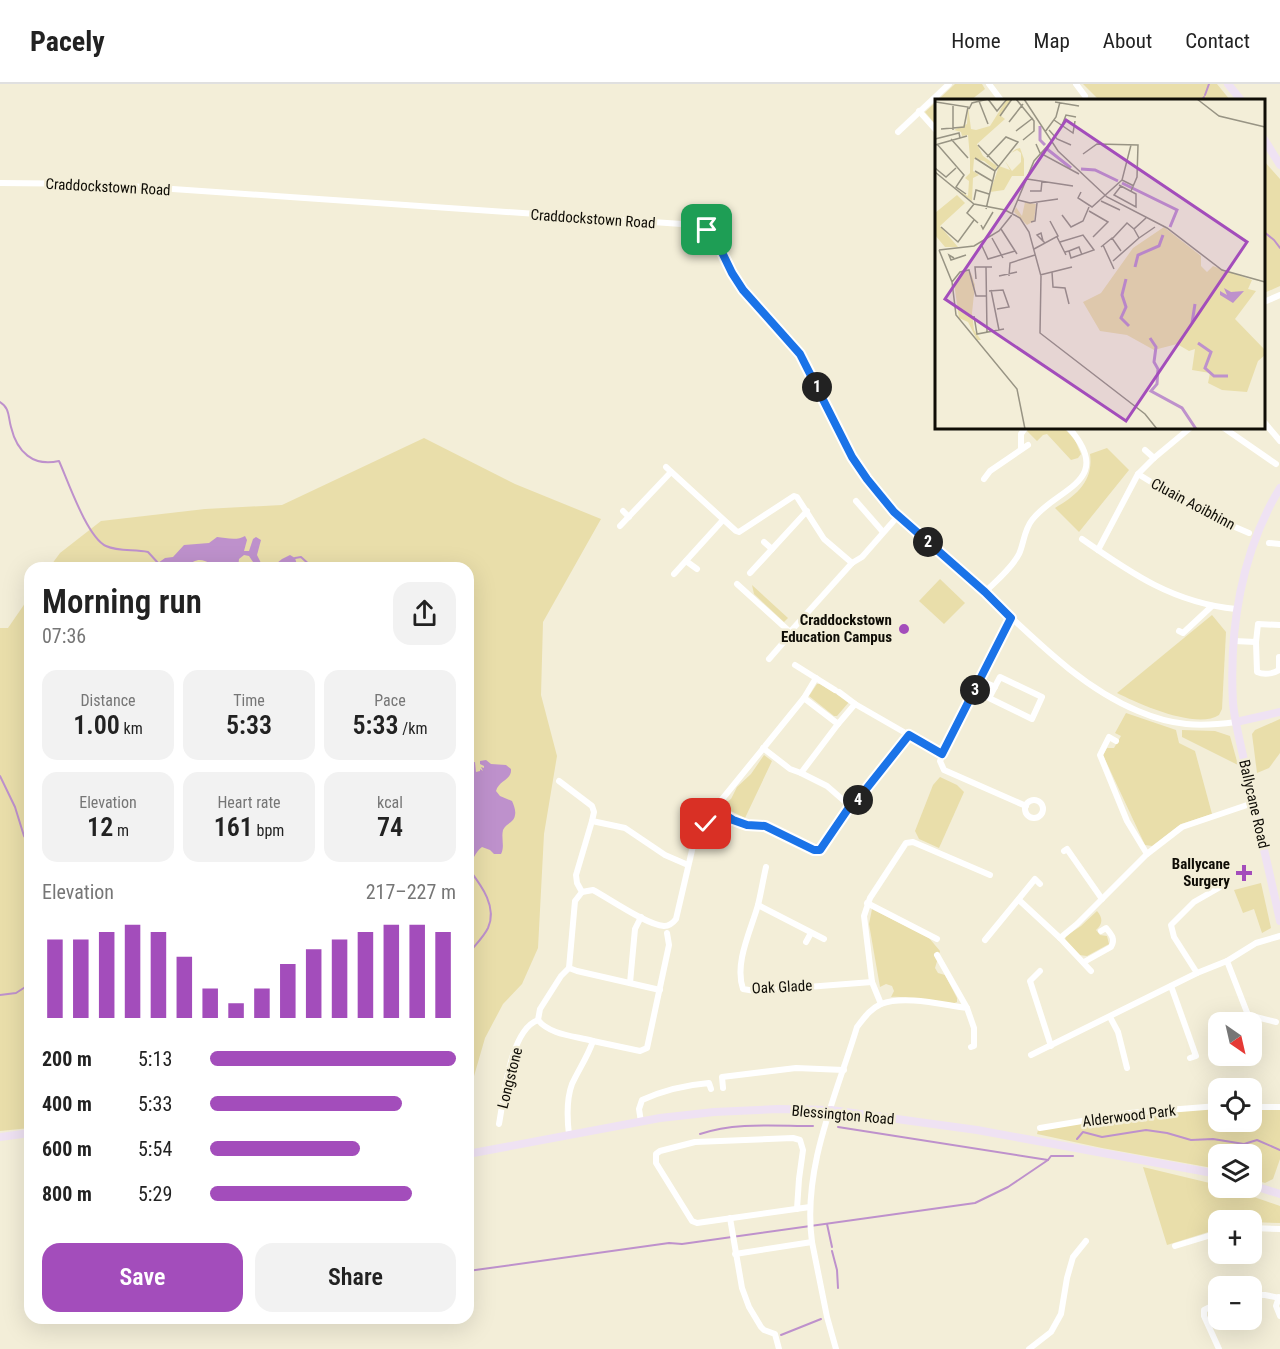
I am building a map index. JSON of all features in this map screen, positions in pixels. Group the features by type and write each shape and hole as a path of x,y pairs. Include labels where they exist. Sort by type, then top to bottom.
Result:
{"main road":[{"path":"1228,84 1240,99"},
{"path":"1265,142 1280,165"},
{"name":"Ballycane Road","path":"1280,488 1254,539 1240,590 1234,641 1233,703 1280,921"},
{"name":"Craddockstown Road","path":"1236,722 1280,712"},
{"name":"Blessington Road","path":"474,1153 641,1122 714,1112 778,1109 831,1110 977,1130 1208,1172"},
{"path":"0,1137 24,1134"},
{"path":"1262,1188 1280,1194"}],"street":[{"path":"898,132 949,84"},
{"path":"988,84 1000,99"},
{"path":"1076,84 1085,96"},
{"path":"919,111 935,129"},
{"name":"Craddockstown Road","path":"0,183 100,184 434,209 696,225 712,234 743,290 800,354 852,457 877,493 898,516 985,592 1011,618 1090,685 1138,711 1182,725 1236,722"},
{"path":"1265,301 1280,295"},
{"path":"1265,424 1280,441"},
{"path":"1021,449 1021,434 1024,429"},
{"path":"985,592 1015,560 1033,517 1070,490 1084,470 1086,461 1080,442 1070,429"},
{"name":"Cluain Aoibhinn","path":"1098,550 1138,474 1186,429"},
{"path":"1226,429 1270,456 1276,464"},
{"path":"984,479 990,471 1028,445"},
{"path":"1145,450 1154,458"},
{"path":"620,526 669,470 739,532 795,496 799,498 824,539 852,563"},
{"name":"Cluain Aoibhinn","path":"1138,474 1200,512 1249,533"},
{"path":"856,501 883,532"},
{"path":"750,573 807,510"},
{"path":"623,511 629,517"},
{"path":"769,659 852,563 862,557 898,516"},
{"path":"674,574 723,520"},
{"path":"1082,538 1131,572 1173,595 1212,606 1236,609"},
{"path":"764,542 772,549"},
{"path":"1269,543 1280,544"},
{"path":"686,561 697,569"},
{"path":"737,584 790,632"},
{"path":"1181,632 1212,606"},
{"path":"1011,618 940,761 942,767 1026,806"},
{"path":"1279,657 1279,670 1262,674 1257,672 1258,624 1280,625"},
{"path":"1234,641 1256,642"},
{"path":"795,665 855,704 942,754"},
{"path":"1000,677 1042,697 1032,719 989,698 995,687 1000,677"},
{"path":"695,838 717,810 719,803 804,698 816,678"},
{"path":"980,680 995,687"},
{"path":"804,698 838,724"},
{"path":"801,773 855,704"},
{"path":"717,810 733,820 747,825 765,826 817,850 823,847 850,806 855,803 909,735"},
{"path":"1116,741 1109,737 1100,755 1127,821 1147,854"},
{"path":"763,747 790,769 827,786 850,806"},
{"path":"559,781 592,806 594,812 576,874 577,883 582,892"},
{"path":"1060,938 1147,854 1182,827 1253,803"},
{"path":"592,821 625,828 664,855 688,865"},
{"path":"881,1004 872,982 864,916 867,903 898,854 909,842 990,875"},
{"path":"660,990 569,968 575,901 582,892 593,890 641,917 662,926 669,925 676,919 693,846"},
{"path":"1064,851 1067,849 1102,899"},
{"name":"Oak Glade","path":"766,867 743,956 740,979 743,989 754,991 872,982"},
{"path":"985,940 1035,879 1040,884"},
{"path":"1197,973 1174,937 1172,925 1194,902 1222,886"},
{"path":"1019,900 1091,971"},
{"path":"867,903 937,939"},
{"path":"758,904 824,939"},
{"path":"630,983 635,929 641,917"},
{"path":"1084,962 1114,943 1106,928 1101,931"},
{"path":"538,1020 551,1030 627,1050 644,1050 669,945 667,933"},
{"path":"806,942 811,933"},
{"path":"1030,1055 1197,973 1227,961 1256,943 1280,936"},
{"path":"937,955 968,1008 974,1028 974,1046 971,1047"},
{"path":"1227,961 1248,1015 1276,1022"},
{"name":"Longstone","path":"499,1124 515,1049 530,1024 538,1020 540,1009 561,976 569,968"},
{"path":"1040,971 1030,981 1051,1046"},
{"path":"1171,986 1196,1056 1190,1058"},
{"path":"836,1349 812,1242 810,1207 819,1147 857,1027 868,1013 881,1004 902,1000 968,1008"},
{"path":"1110,1017 1118,1032 1127,1068"},
{"path":"569,1135 568,1098 573,1082 593,1041"},
{"path":"723,1088 722,1077 796,1068 844,1070"},
{"path":"641,1122 639,1108 642,1100 656,1093 680,1086 710,1083 711,1089"},
{"name":"Alderwood Park","path":"1040,1128 1130,1113 1208,1107"},
{"path":"1262,1107 1280,1107"},
{"path":"797,1209 803,1150 800,1140 793,1138 696,1142 660,1150 656,1154 656,1163 692,1221 697,1223 730,1218 797,1209 810,1207"},
{"path":"730,1218 741,1288 749,1307 764,1330 775,1334 779,1349"},
{"path":"1262,1228 1280,1229"},
{"path":"1175,1246 1208,1236"},
{"path":"1029,1349 1051,1332 1061,1314 1073,1257 1086,1241"},
{"path":"735,1254 812,1242"},
{"path":"1262,1296 1279,1298 1276,1306 1280,1316"},
{"path":"1208,1308 1204,1310 1208,1325"},
{"path":"1210,1330 1218,1349"}],"shaded area":[{"path":"955,84 982,84 985,89 972,99 939,99"},
{"path":"1083,84 1217,84 1229,99 1098,99"},
{"path":"935,103 935,124 925,112"},
{"path":"1265,162 1280,179 1280,286 1265,293"},
{"path":"1028,429 1065,429 1075,440 1081,454 1078,458 1071,460 1047,434 1037,441 1027,431"},
{"path":"424,438 515,484 601,519 543,622 541,695 557,756 544,834 538,948 522,984 503,1004 485,1038 474,1076 474,562 53,562 60,553 101,521 205,509 282,505"},
{"path":"1107,448 1129,470 1079,532 1055,508 1082,487 1091,464 1090,454"},
{"path":"245,536 247,540 244,551 249,551 256,537 261,540 257,555 260,562 253,562 249,556 244,555 239,562 200,560 159,562 165,558 173,557 184,545 209,543 217,537 242,538"},
{"path":"290,555 296,562 278,562"},
{"path":"940,579 965,603 944,624 919,601"},
{"path":"752,585 788,618 784,622 754,594"},
{"path":"24,605 24,1129 0,1131 0,628 8,628"},
{"path":"1212,615 1226,632 1222,709 1219,715 1209,719 1183,718 1153,709 1117,693"},
{"path":"817,684 849,702 837,716 809,696"},
{"path":"1126,713 1176,730 1179,743 1195,751 1212,814 1181,824 1152,846 1145,845 1103,755 1107,748 1114,748 1121,736 1115,733"},
{"path":"1280,719 1280,753 1269,768 1257,773 1252,734 1255,730"},
{"path":"1182,730 1215,731 1230,736 1238,765 1182,737"},
{"path":"764,755 772,761 745,818 725,808 725,803 731,799 737,787 751,774"},
{"path":"486,760 491,764 506,765 511,769 510,776 500,784 496,791 500,796 512,801 515,815 503,830 501,854 494,854 482,847 474,857 474,762 476,772 480,769 483,771 481,767 484,768 484,766 480,764 480,761"},
{"path":"940,777 957,785 964,792 939,848 919,839 915,831 933,785"},
{"path":"1261,883 1271,928 1262,933 1254,909 1243,913 1234,890"},
{"path":"872,909 929,938 940,951 935,968 938,973 945,975 957,1002 942,1004 891,997 894,991 892,986 886,984 880,987 869,924"},
{"path":"1097,911 1101,921 1096,930 1100,935 1107,936 1109,944 1087,956 1079,955 1065,940 1066,936"},
{"path":"1208,1108 1208,1132 1262,1132 1262,1109 1280,1110 1280,1159 1273,1179 1262,1182 1262,1144 1208,1144 1208,1167 1037,1134 1038,1130 1131,1114"},
{"path":"1143,1167 1208,1183 1208,1198 1257,1198 1280,1206 1280,1223 1262,1222 1262,1210 1208,1210 1208,1232 1167,1245"}],"waterway":[{"path":"1205,95 1209,84"},
{"path":"1265,233 1280,248"},
{"path":"0,402 7,410 14,436 22,450 28,456 41,462 59,461 85,520 99,541 116,549 148,552 157,562"},
{"path":"295,558 301,557 306,562"},
{"path":"0,776 15,807 24,836"},
{"path":"474,876 486,896 491,912 488,928 474,947"},
{"path":"0,995 16,993 24,988"},
{"path":"700,1134 742,1126 813,1126"},
{"path":"838,1127 1048,1160 1051,1156 1073,1156"},
{"path":"1077,1139 1083,1132 1102,1137 1146,1130 1191,1140 1213,1139 1244,1144 1257,1140 1280,1150"},
{"path":"474,1270 975,1203 1008,1187 1048,1160"},
{"path":"827,1224 832,1247"},
{"path":"832,1251 837,1270 838,1288"},
{"path":"781,1335 821,1319"}],"place":[{"name":"Craddockstown Education Campus","path":"904,629"},
{"name":"Ballycane Surgery","path":"1244,873"}],"route":[{"path":"706,824 717,810 733,820 747,825 765,826 814,850 820,850 850,806 855,803 909,735 942,754 1011,618 882,499 852,457 800,354 743,290 712,234 707,230"}]}
